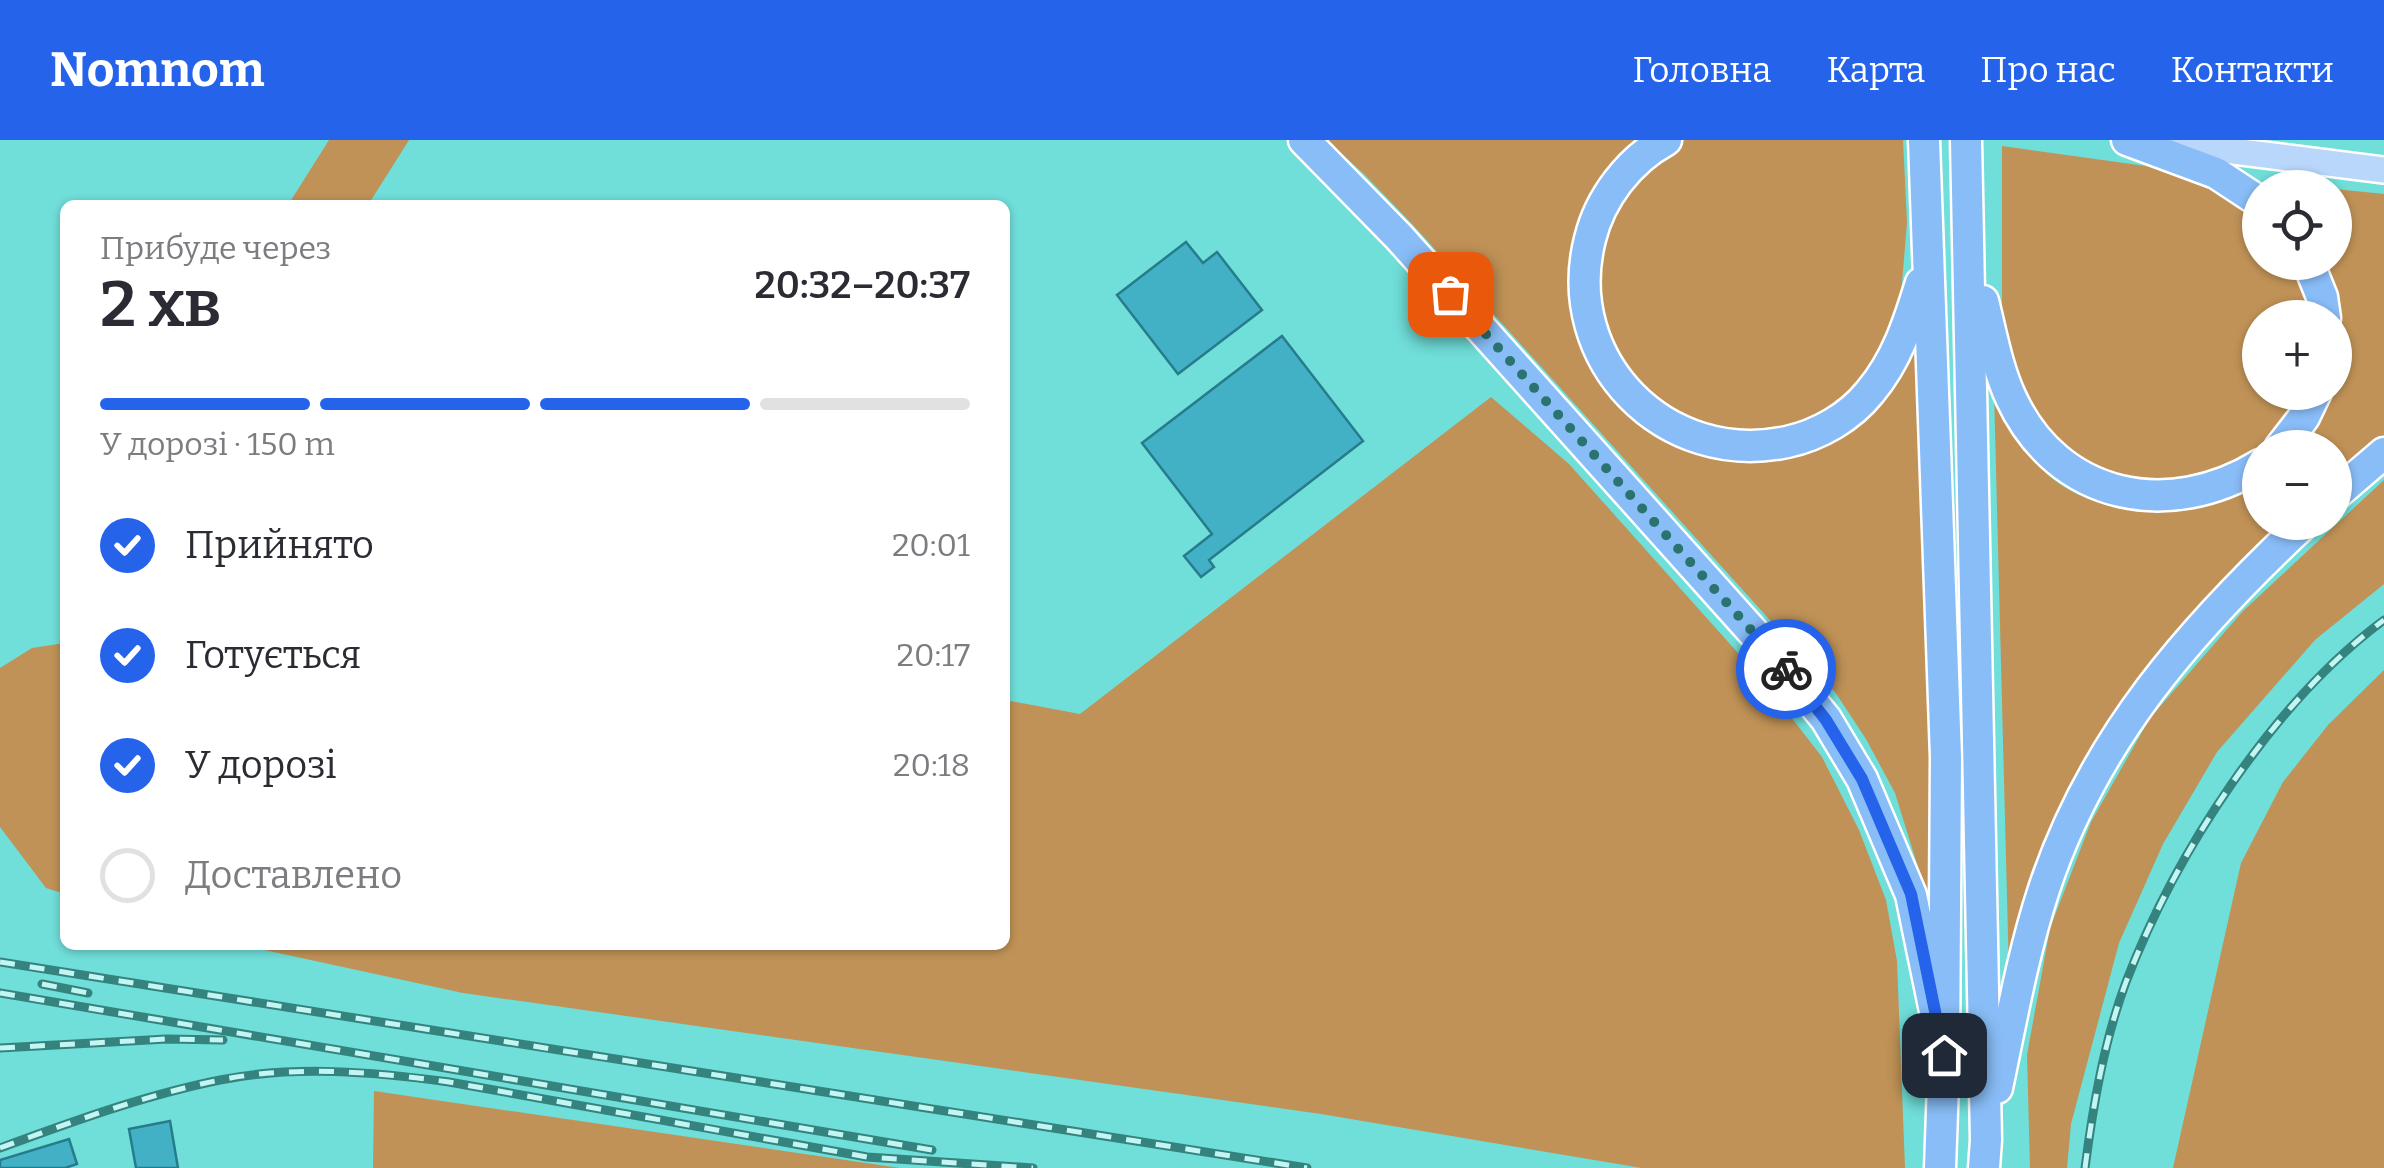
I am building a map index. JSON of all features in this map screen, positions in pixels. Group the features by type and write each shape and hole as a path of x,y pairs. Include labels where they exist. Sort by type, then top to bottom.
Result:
{"highway":[{"path":"1304,140 1399,237 1778,660 1826,720 1862,779 1911,894 1944,1055"},
{"path":"1666,140 1632,166 1610,192 1594,223 1585,258 1584,292 1592,332 1608,366 1629,394 1657,418 1687,436 1732,448 1770,446 1804,438 1845,417 1870,392 1897,352 1929,256"},
{"path":"1924,140 1946,757 1940,1168"},
{"path":"1966,140 1985,1154"},
{"path":"2127,140 2216,173 2242,190"},
{"path":"1970,248 2011,398 2032,432 2057,458 2086,479 2122,493 2160,498 2198,494 2242,476"},
{"path":"2352,480 2384,453"},
{"path":"1985,1154 2025,956 2044,889 2067,827 2093,774 2130,713 2186,642 2288,540"}],"main road":[{"path":"2143,140 2384,170"}],"shaded area":[{"path":"329,140 409,140 371,200 291,200"},
{"path":"1326,140 1641,140 1582,225 1571,257 1569,301 1579,342 1599,380 1628,412 1662,438 1702,455 1744,462 1787,457 1830,443 1849,428 1917,337 1935,922 1895,793 1835,692 1413,225"},
{"path":"1685,140 1903,140 1907,222 1901,295 1893,335 1845,403 1813,423 1739,436 1662,411 1614,360 1593,294 1605,219 1633,178"},
{"path":"2002,146 2153,167 2228,192 2242,203 2242,280 2300,280 2308,300 2242,300 2242,410 2293,410 2291,414 2277,430 2242,430 2242,461 2228,471 2155,485 2093,468 2059,446 2019,390 2002,324"},
{"path":"2352,191 2384,194 2384,438 2352,465 2352,430 2308,430 2319,410 2352,410 2352,300 2335,298 2330,280 2352,280"},
{"path":"1994,391 2035,461 2075,493 2115,507 2177,511 2205,506 2242,491 2242,540 2271,540 2185,624 2009,975"},
{"path":"1491,397 1569,464 1763,681 1822,757 1859,830 1886,900 1897,961 1905,1168 1642,1168 1321,1114 463,993 264,950 1010,950 1010,701 1080,714"},
{"path":"2384,480 2384,584 2315,640 2217,752 2163,844 2119,943 2071,1124 2067,1168 2030,1168 2027,1055 2050,928 2091,822 2150,718 2243,611 2319,540 2352,540 2352,510"},
{"path":"60,644 60,892 46,888 0,827 0,668 32,648"},
{"path":"2384,670 2384,1168 2173,1168 2241,863 2283,782 2328,725"},
{"path":"374,1091 900,1168 373,1168"}],"building":[{"path":"1186,242 1203,263 1217,252 1262,310 1178,374 1117,295"},
{"path":"1282,336 1363,441 1209,560 1214,567 1201,577 1184,556 1212,534 1142,443"},
{"path":"170,1121 178,1168 136,1168 129,1129"},
{"path":"69,1139 77,1164 65,1168 0,1168 0,1160"}],"railway":[{"path":"2085,1168 2111,1027 2126,982 2171,883 2232,784 2267,737 2304,693 2384,620"},
{"path":"0,962 1307,1168"},
{"path":"42,984 88,993"},
{"path":"0,993 932,1150"},
{"path":"0,1048 167,1039 223,1040"},
{"path":"0,1148 192,1086 248,1075 334,1072 449,1082 867,1157 1033,1168"}],"way so far":[{"path":"1450,294 1786,669"}],"route":[{"path":"1786,669 1826,720 1862,779 1911,894 1944,1055"}]}
